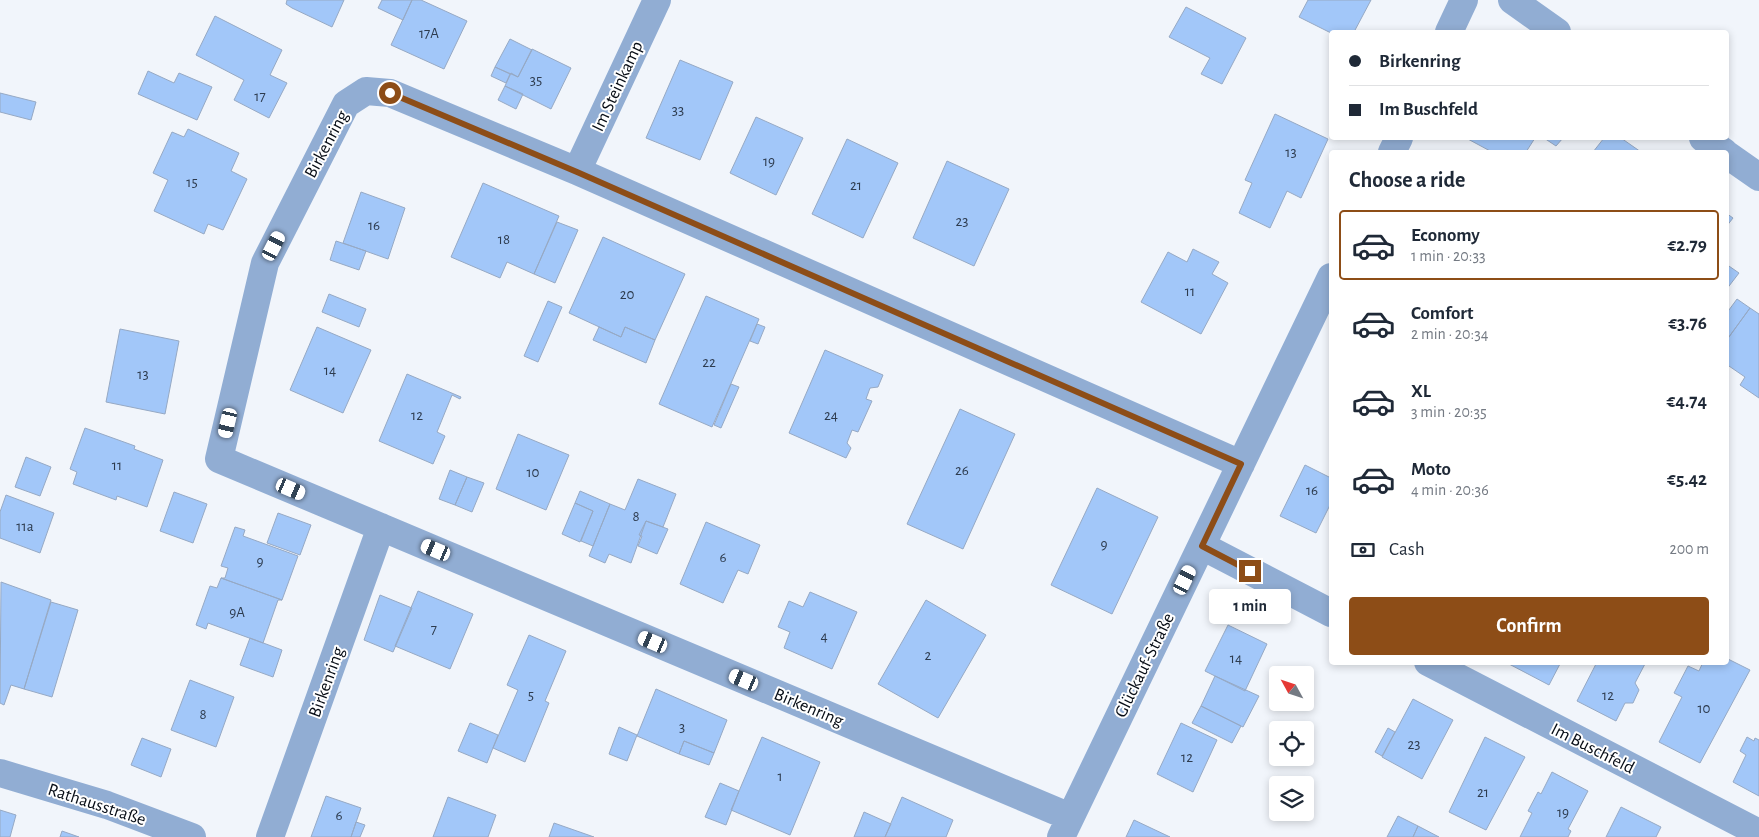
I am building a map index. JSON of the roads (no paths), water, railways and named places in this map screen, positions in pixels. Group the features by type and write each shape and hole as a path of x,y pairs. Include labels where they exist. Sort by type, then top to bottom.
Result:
{"street":[{"name":"Im Steinkamp","path":"577,172 657,0"},
{"path":"1450,30 1464,0"},
{"path":"1512,0 1554,30"},
{"name":"Birkenring","path":"1066,827 381,527 219,459 265,263 346,104 366,91 390,93 577,172 1241,464"},
{"path":"1706,140 1721,150"},
{"path":"1729,156 1759,177"},
{"name":"Glückauf-Straße","path":"1066,827 1329,281"},
{"name":"Birkenring","path":"270,837 381,527"},
{"path":"1202,546 1329,612"},
{"name":"Im Buschfeld","path":"1434,665 1759,833"},
{"name":"Rathausstraße","path":"0,773 106,805 192,837"}]}
